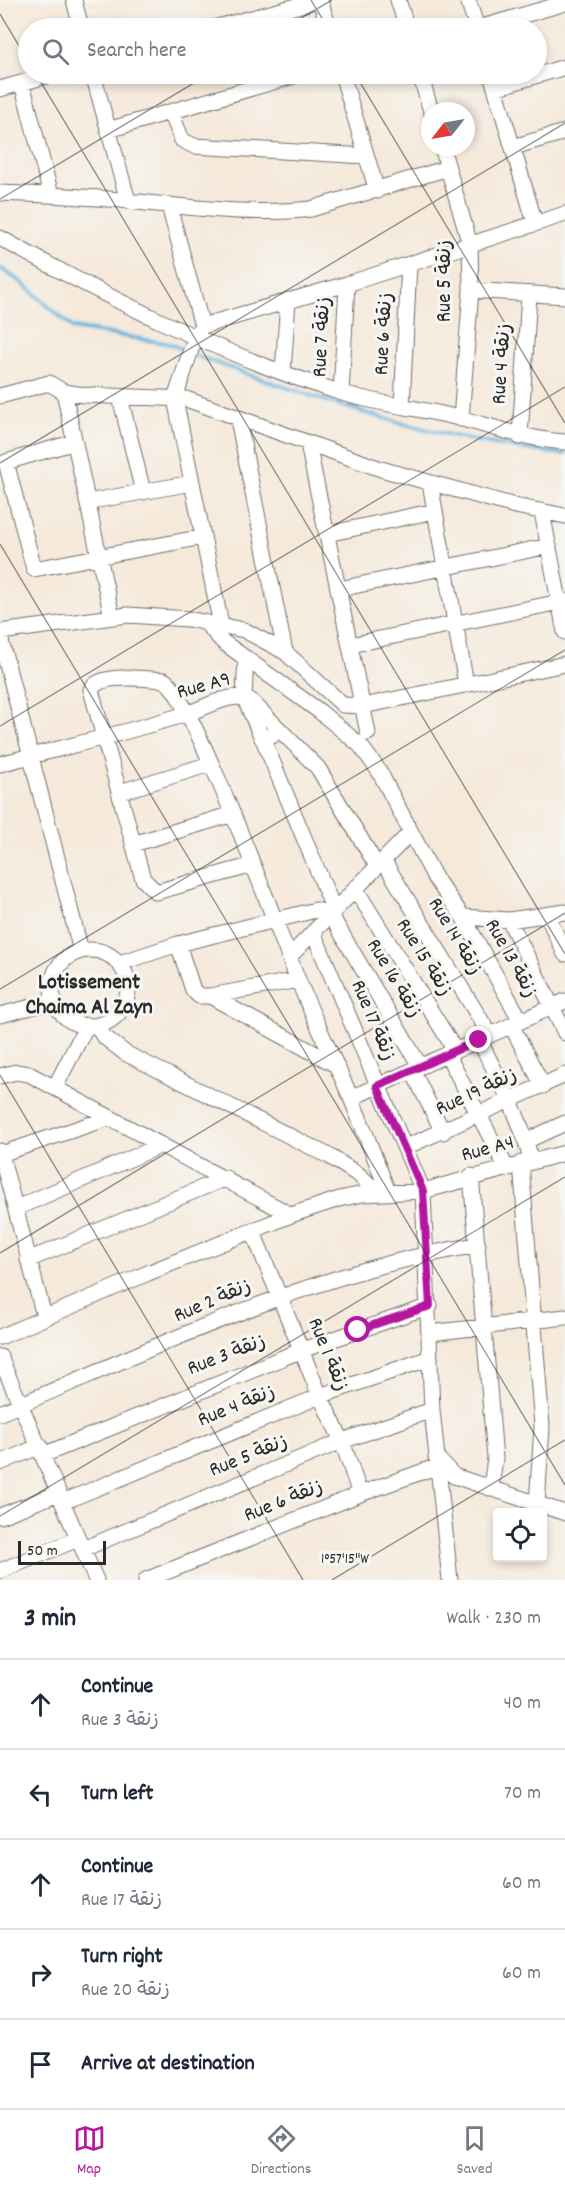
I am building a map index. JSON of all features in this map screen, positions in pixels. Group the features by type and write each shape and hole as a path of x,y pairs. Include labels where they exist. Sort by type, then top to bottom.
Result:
{"street":[{"path":"74,0 78,18"},
{"path":"252,18 319,0 325,18"},
{"path":"398,0 404,18"},
{"path":"468,0 474,18"},
{"path":"513,18 565,3"},
{"path":"547,70 565,67"},
{"path":"0,90 19,84"},
{"path":"22,84 51,195"},
{"path":"96,84 129,201"},
{"path":"108,130 266,84"},
{"path":"345,84 377,191"},
{"path":"423,84 428,102"},
{"path":"494,84 535,223"},
{"path":"171,112 182,140 194,146 366,156"},
{"path":"513,147 565,132"},
{"name":"Rue 5 زنقة","path":"445,156 470,245 471,290 461,418"},
{"path":"0,193 51,195 169,206 301,210 377,191 448,168"},
{"path":"169,206 199,331 175,399 221,625"},
{"path":"199,331 288,300 347,284 565,214"},
{"path":"0,238 100,291 199,331 283,372 341,393 461,418 520,437 565,442"},
{"name":"Rue 6 زنقة","path":"402,406 409,264"},
{"name":"Rue 7 زنقة","path":"341,393 347,284"},
{"path":"471,290 565,297"},
{"name":"Rue 4 زنقة","path":"520,437 529,294"},
{"path":"283,372 288,300"},
{"path":"0,396 49,383 64,392 186,399 308,444 430,483 565,516"},
{"path":"64,392 112,617"},
{"path":"120,397 142,492"},
{"path":"238,419 285,652"},
{"path":"75,442 6,462 34,569 203,537"},
{"path":"308,444 368,733"},
{"path":"87,502 192,483"},
{"path":"430,483 466,684"},
{"path":"327,534 435,511"},
{"path":"542,512 562,601 565,632"},
{"path":"339,589 549,546"},
{"path":"350,645 562,601"},
{"path":"0,632 128,615 221,625 243,630 285,652 343,705 363,706 565,664"},
{"name":"Rue 13 زنقة","path":"205,622 223,642 319,711 360,745 379,771 435,878 463,917 516,1023 543,1086"},
{"path":"0,637 81,951"},
{"path":"244,697 246,658"},
{"path":"253,865 156,892 143,879 90,690 100,681 164,680 176,691 232,814 277,921 298,980 351,1098 383,1192"},
{"name":"Rue A9","path":"0,764 187,713 226,699 244,697 283,731 318,768 380,863"},
{"name":"Rue 16 زنقة","path":"244,697 332,912 416,1068 443,1132"},
{"path":"263,739 283,731"},
{"path":"120,792 210,765"},
{"path":"133,844 232,814"},
{"path":"290,956 411,832"},
{"name":"Rue 14 زنقة","path":"380,863 484,1037 526,1141 532,1321 542,1426 537,1505"},
{"name":"Rue 15 زنقة","path":"355,888 451,1052 506,1167"},
{"path":"120,963 178,944 316,910 332,912"},
{"path":"463,917 509,920 565,912"},
{"path":"547,915 565,954"},
{"path":"509,920 559,1004 565,1034"},
{"name":"Rue 17 زنقة","path":"313,932 423,1191 428,1253 432,1410 450,1580"},
{"path":"178,944 193,990 199,996 298,980"},
{"path":"81,951 102,951 120,963 128,984 124,1006 108,1022 92,1025 67,1018 55,1001 52,988 54,976 60,964 81,951"},
{"path":"210,996 334,1064"},
{"path":"0,1015 55,1001"},
{"path":"351,1098 559,1004"},
{"path":"55,1087 92,1025"},
{"path":"92,1025 125,1053 329,1156 383,1192"},
{"path":"0,1076 16,1072 29,1074 291,1215"},
{"name":"Rue 19 زنقة","path":"406,1147 565,1075"},
{"path":"44,1316 0,1153 109,1118"},
{"path":"526,1141 565,1123"},
{"path":"16,1208 162,1144"},
{"name":"Rue A4","path":"0,1336 291,1215 339,1199 383,1192 423,1191 471,1176 565,1153"},
{"path":"471,1176 486,1326 495,1458 491,1488"},
{"path":"28,1260 226,1178"},
{"name":"Rue 1 زنقة","path":"253,1232 320,1396 342,1442 360,1494"},
{"name":"Rue 2 زنقة","path":"21,1404 281,1296 428,1253 478,1245"},
{"name":"Rue 3 زنقة","path":"42,1450 302,1350 430,1306"},
{"path":"430,1333 565,1317"},
{"path":"0,1357 42,1450 96,1580"},
{"name":"Rue 4 زنقة","path":"61,1498 320,1396 430,1358"},
{"path":"0,1413 21,1404"},
{"name":"Rue 5 زنقة","path":"81,1544 342,1442 432,1410"},
{"path":"0,1463 42,1450"},
{"path":"437,1461 454,1476 565,1513"},
{"name":"Rue 6 زنقة","path":"146,1580 437,1461"},
{"path":"0,1516 61,1498"},
{"path":"0,1571 81,1544"}],"waterway":[{"path":"0,268 21,282 73,328 171,344 187,352"},
{"path":"194,355 331,402 423,429 517,448 565,454"}],"district":[{"name":"Lotissement Chaima Al Zayn","path":"89,996"}],"route":[{"path":"358,1330 430,1306 423,1191 406,1147 377,1086 479,1040"}]}
